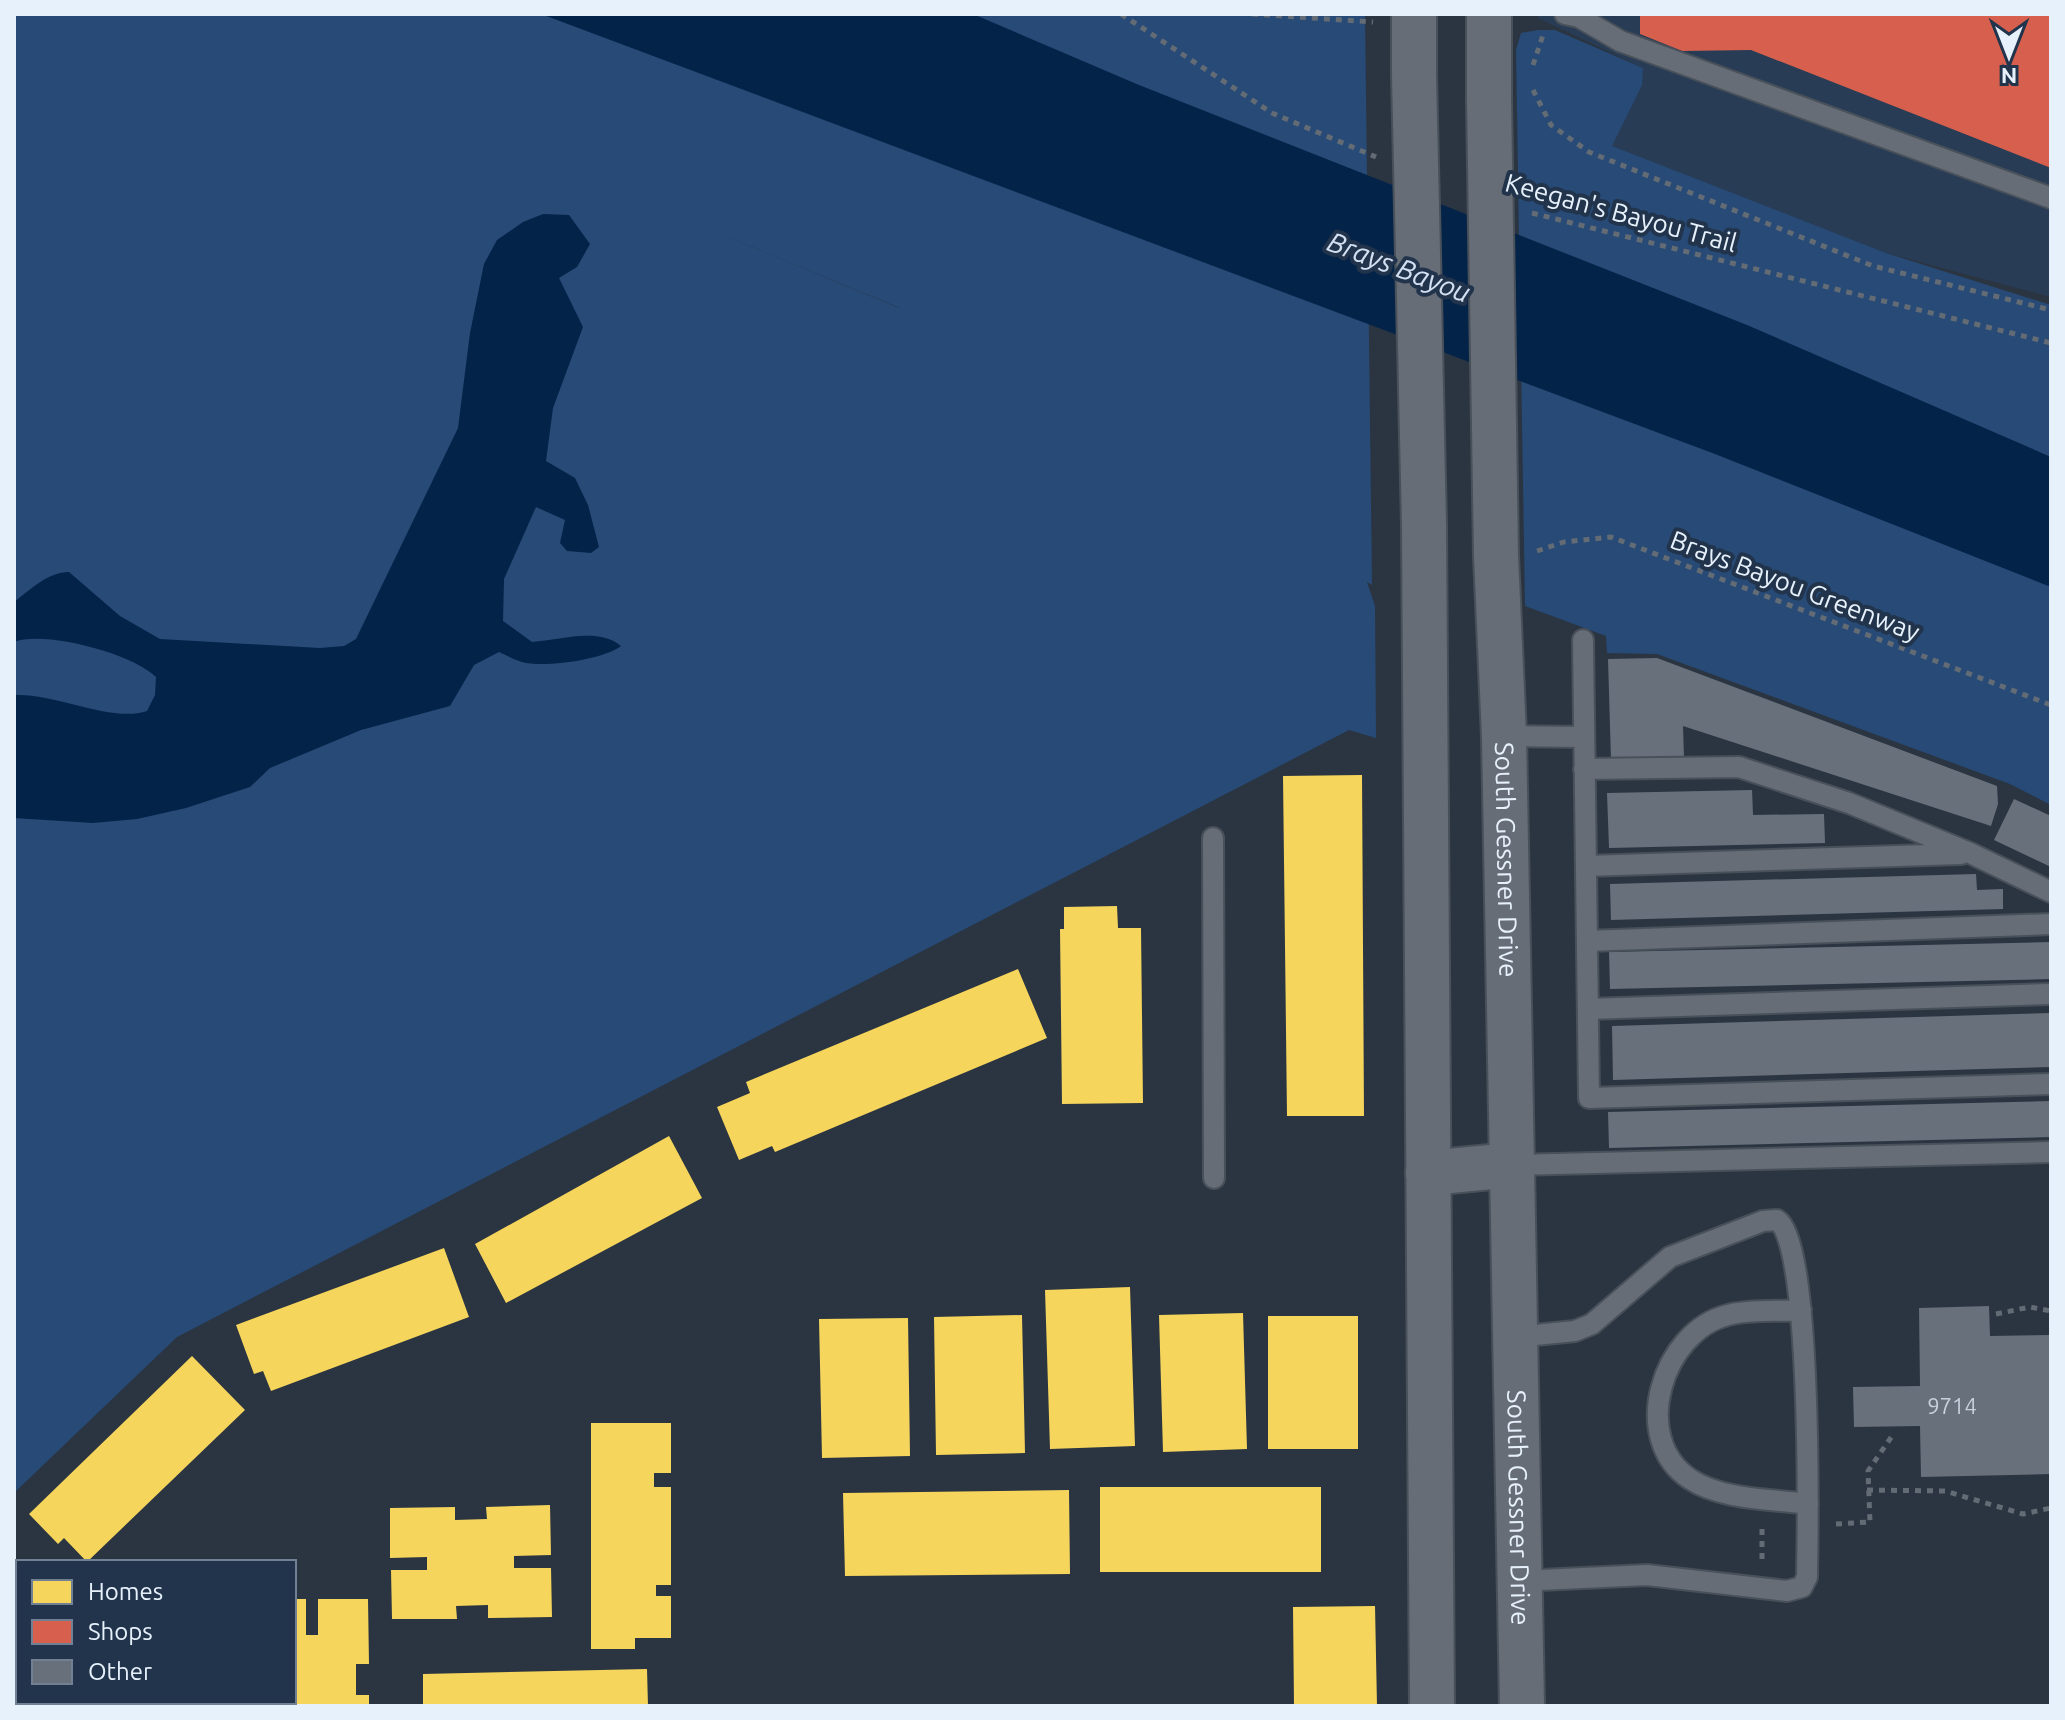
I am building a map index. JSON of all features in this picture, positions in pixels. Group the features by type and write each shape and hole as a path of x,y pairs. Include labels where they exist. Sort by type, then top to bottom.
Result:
{"main road":[{"name":"South Gessner Drive","path":"1489,14 1489,99 1509,556 1504,736 1522,1706"},
{"path":"1395,18 1414,74 1424,525 1432,1706"},
{"path":"1428,1173 1512,1165"}],"lane":[{"path":"1575,15 1620,41 2051,198"},
{"path":"1583,640 1589,1098 2051,1084"},
{"path":"1504,736 1584,737"},
{"path":"1584,769 1739,767 1849,803 1970,853 2051,892"},
{"path":"1213,838 1214,1178"},
{"path":"1586,866 1970,853"},
{"path":"1587,941 2051,924"},
{"path":"1588,1009 2051,994"},
{"path":"1512,1165 2051,1152"},
{"path":"1515,1337 1575,1331 1592,1324 1670,1257 1763,1221 1777,1220 1790,1235 1801,1310 1808,1504 1807,1577 1802,1587 1795,1590 1647,1575 1520,1581"},
{"path":"1801,1310 1727,1315 1693,1336 1667,1367 1658,1390 1661,1440 1672,1464 1691,1481 1717,1491 1808,1504"}],"path":[{"path":"1121,14 1272,113 1391,162"},
{"path":"1252,14 1395,18"},
{"path":"1532,68 1545,27"},
{"name":"Keegan's Bayou Trail","path":"1528,81 1551,125 1589,152 1873,266 2051,310"},
{"name":"Keegan's Bayou Trail","path":"1523,210 2051,343"},
{"name":"Brays Bayou Greenway","path":"1509,556 1564,542 1611,537 2051,705"},
{"path":"1996,1314 2030,1307 2051,1311"},
{"path":"1867,1490 1945,1491 2023,1514 2051,1508"}],"shaded area":[{"path":"14,14 1365,14 1372,585 1367,582 1375,606 1376,738 1349,730 177,1337 14,1493"},
{"path":"1538,14 2051,14 2051,297 1886,253 1611,146 1643,68 1538,18"},
{"path":"1555,30 1643,68 1642,85 1612,146 1886,253 2051,305 2051,805 2010,784 1657,654 1607,653 1606,636 1525,606 1516,50 1521,33"}],"water":[{"name":"Brays Bayou","path":"541,14 973,14 1139,85 1747,325 2051,457 2051,587 1715,454"},
{"path":"543,214 569,215 590,244 577,267 559,278 583,327 553,408 546,461 575,478 588,505 599,547 591,553 567,551 560,543 565,520 536,507 504,579 503,621 532,642 590,636 612,640 621,646 587,659 544,664 522,662 499,652 474,665 450,706 361,730 270,768 250,787 186,808 137,819 93,823 14,818 14,695 133,714 147,711 155,695 156,677 128,660 88,646 46,639 14,642 14,602 47,578 69,572 120,616 160,639 320,648 344,646 356,639 458,428 470,333 484,264 497,240 523,222"}],"building: Homes":[{"path":"1362,775 1364,1116 1287,1116 1283,776"},
{"path":"1117,906 1118,928 1141,928 1143,1103 1062,1104 1060,929 1064,929 1064,907"},
{"path":"1018,969 1047,1038 775,1152 772,1146 739,1160 717,1107 750,1093 746,1082"},
{"path":"669,1136 702,1198 506,1303 475,1244"},
{"path":"444,1248 469,1317 271,1391 263,1371 254,1374 236,1325"},
{"path":"1130,1287 1135,1446 1050,1449 1045,1290"},
{"path":"1243,1313 1247,1449 1163,1452 1159,1315"},
{"path":"1022,1315 1025,1453 936,1455 934,1317"},
{"path":"1268,1316 1358,1316 1358,1449 1268,1449"},
{"path":"908,1318 910,1456 822,1458 819,1319"},
{"path":"192,1356 245,1410 89,1560 85,1560 64,1538 58,1544 29,1514"},
{"path":"591,1423 671,1423 671,1473 654,1473 654,1487 671,1487 671,1585 656,1585 656,1596 671,1596 671,1638 635,1638 635,1649 591,1649"},
{"path":"1100,1487 1321,1487 1321,1572 1100,1572"},
{"path":"1069,1490 1070,1574 845,1576 843,1493"},
{"path":"550,1505 551,1555 514,1556 514,1568 551,1568 552,1617 488,1618 488,1605 456,1606 457,1619 392,1619 391,1570 427,1570 427,1557 390,1558 390,1508 455,1507 455,1520 487,1519 486,1507"},
{"path":"14,1562 16,1704 19,1706 14,1706"},
{"path":"296,1599 306,1599 306,1635 318,1635 318,1599 368,1599 369,1664 356,1664 356,1695 369,1695 369,1706 256,1706 296,1704"},
{"path":"1375,1606 1377,1706 1294,1706 1293,1607"},
{"path":"647,1669 648,1706 423,1706 423,1674"}],"building: Shops":[{"path":"1640,14 2046,14 2051,16 2051,168 1751,50 1682,51 1640,34"}],"building: Other":[{"path":"1657,658 1997,786 1998,804 1991,826 1683,726 1684,757 1611,760 1608,659"},
{"path":"1752,790 1753,815 1824,814 1825,843 1609,848 1607,793"},
{"path":"2014,799 2051,816 2051,867 1994,840"},
{"path":"1976,874 1977,890 2003,889 2003,909 1611,920 1610,884"},
{"path":"2051,942 2051,979 1610,989 1609,952"},
{"path":"2051,1013 2051,1067 1613,1080 1612,1026"},
{"path":"2051,1101 2051,1137 1609,1148 1608,1112"},
{"path":"1989,1306 1990,1336 2051,1335 2051,1474 1921,1477 1920,1426 1854,1427 1853,1387 1920,1386 1919,1308"}]}
